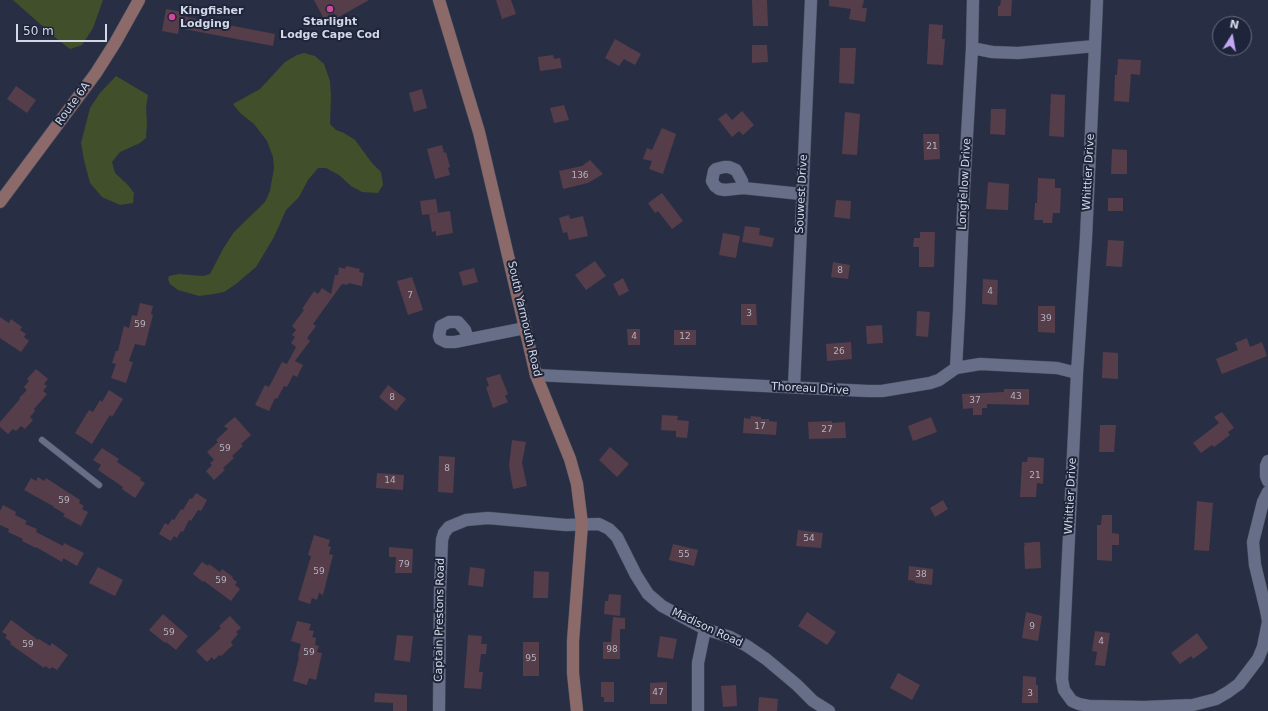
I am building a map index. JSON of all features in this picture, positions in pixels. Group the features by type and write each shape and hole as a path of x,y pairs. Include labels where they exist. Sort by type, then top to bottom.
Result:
{"main road":[{"name":"Route 6A","path":"0,202 96,73 139,0"},
{"name":"South Yarmouth Road","path":"439,0 479,132 536,376 570,459 577,484 582,524 573,641 573,673 577,711"}],"street":[{"name":"Souwest Drive","path":"794,387 801,194 811,0"},
{"name":"Longfellow Drive","path":"956,368 972,48 973,0"},
{"name":"Whittier Drive","path":"1097,0 1086,238 1077,373 1062,678 1064,690 1072,701 1089,706 1144,707 1194,705 1216,699 1239,684 1258,659 1263,647 1268,622 1255,565 1253,542 1263,502 1268,492"},
{"path":"972,48 992,52 1018,53 1095,46"},
{"path":"742,188 801,194"},
{"path":"468,339 525,328"},
{"name":"Thoreau Drive","path":"536,376 794,387 840,391 882,391 930,383 939,380 956,368 980,364 1057,368 1077,373"},
{"path":"1268,461 1266,466 1266,476 1268,481"},
{"name":"Madison Road","path":"446,531 449,527 466,520 488,518 566,525 598,524 609,529 617,537 636,575 648,594 662,606 705,629 730,637 766,659 796,685 812,706 829,711"},
{"name":"Captain Prestons Road","path":"439,711 440,570 442,540 446,531"},
{"path":"698,711 698,663 705,629"}],"lane":[{"path":"42,440 99,485"}],"green space":[{"path":"13,0 103,0 93,28 82,45 70,49"},
{"path":"304,53 315,56 324,64 330,81 330,124 336,130 355,140 372,163 381,172 383,185 378,193 362,192 351,186 339,175 326,168 318,168 308,180 299,197 286,210 274,237 256,267 224,292 199,296 178,290 170,284 168,279 169,276 179,274 203,276 210,274 234,232 265,202 270,191 274,168 273,157 267,141 254,124 240,113 233,104 260,89 285,62"},
{"path":"116,76 148,95 146,108 146,138 140,143 120,152 112,162 115,173 134,193 133,203 120,205 102,197 90,183 81,143 90,108 100,93"}],"building":[{"name":"Starlight Lodge Cape Cod","path":"314,0 369,0 337,18 334,13 324,19"},
{"path":"496,0 511,0 516,14 502,19"},
{"path":"752,0 767,0 768,26 753,26"},
{"path":"829,0 864,0 862,8 867,8 865,22 849,19 851,9 829,6"},
{"path":"1001,0 1012,0 1011,16 998,16 998,6 1000,6"},
{"path":"166,9 182,12 181,16 275,34 273,46 179,28 178,34 162,31"},
{"path":"929,24 943,25 942,39 945,39 943,65 927,64"},
{"path":"615,39 641,54 635,65 624,59 619,66 605,58"},
{"path":"752,45 767,45 768,62 752,63"},
{"path":"840,48 856,48 854,84 839,83"},
{"path":"553,55 554,59 560,58 562,68 540,71 538,57"},
{"path":"1118,59 1141,60 1140,75 1131,74 1129,102 1114,101 1115,75 1117,75"},
{"path":"16,86 36,100 27,113 7,99"},
{"path":"422,89 427,108 414,112 409,93"},
{"path":"1051,94 1065,95 1064,137 1049,136"},
{"path":"564,105 569,120 554,123 550,108"},
{"path":"991,109 1006,109 1005,135 990,134"},
{"path":"742,111 754,125 743,135 739,131 732,137 718,119 726,113 732,120"},
{"path":"845,112 860,114 857,155 842,154"},
{"path":"662,128 676,134 663,174 649,169 652,161 643,159 647,148 652,150"},
{"path":"923,134 939,134 940,159 924,160"},
{"path":"442,145 444,153 446,152 450,167 448,168 450,175 435,179 427,149"},
{"path":"1112,149 1127,150 1127,174 1111,174"},
{"path":"590,160 603,174 588,183 563,189 559,171 582,166"},
{"path":"1038,178 1055,179 1055,188 1061,188 1060,213 1053,213 1052,223 1043,223 1043,220 1034,220 1035,203 1037,203"},
{"path":"988,182 1009,184 1008,210 986,209"},
{"path":"662,193 683,221 672,229 658,211 655,213 648,203"},
{"path":"1108,198 1123,198 1123,211 1108,211"},
{"path":"436,199 438,213 422,215 420,201"},
{"path":"836,200 851,201 850,219 834,217"},
{"path":"450,211 453,233 436,236 436,231 432,232 429,214"},
{"path":"569,215 570,219 583,216 588,236 569,240 567,232 563,233 559,218"},
{"path":"745,226 760,228 759,235 774,238 772,247 742,242"},
{"path":"920,232 935,232 934,267 919,267 919,247 913,247 914,238 920,238"},
{"path":"723,233 740,236 736,258 719,255"},
{"path":"1108,240 1124,241 1122,267 1106,266"},
{"path":"595,261 606,276 586,290 575,275"},
{"path":"833,262 850,265 848,279 831,277"},
{"path":"346,266 360,269 359,272 364,273 362,286 348,283 348,285 342,284 313,324 316,326 307,338 310,341 295,361 303,365 297,377 293,375 287,387 284,386 277,399 275,398 269,411 255,405 265,385 269,387 282,362 287,364 296,347 291,343 295,337 292,335 296,330 292,326 304,310 302,309 314,291 318,294 322,288 331,294 335,275 338,275 339,267 345,269"},
{"path":"474,268 478,282 463,286 459,272"},
{"path":"412,277 423,310 408,315 397,281"},
{"path":"623,278 629,291 619,296 613,284"},
{"path":"983,279 998,280 997,305 982,304"},
{"path":"140,303 153,306 151,314 153,315 145,346 135,344 129,361 133,362 126,383 111,378 116,364 112,363 116,351 118,351 124,326 129,328 132,315 137,316"},
{"path":"741,304 756,304 757,325 741,325"},
{"path":"1038,306 1055,306 1055,333 1038,332"},
{"path":"917,311 930,312 928,337 916,336"},
{"path":"0,317 9,323 11,319 22,327 20,330 26,334 24,337 29,341 21,352 0,338"},
{"path":"882,325 883,343 867,344 866,326"},
{"path":"627,329 640,329 640,345 628,345"},
{"path":"674,330 696,330 696,345 674,345"},
{"path":"1247,338 1250,347 1262,342 1267,356 1222,374 1216,359 1238,350 1235,343"},
{"path":"851,342 852,359 827,361 826,344"},
{"path":"1103,352 1118,353 1118,379 1102,378"},
{"path":"36,369 48,379 44,384 47,386 43,391 47,394 34,409 35,411 30,417 33,420 25,429 21,426 16,431 13,429 8,434 0,427 0,422 27,390 24,387 29,381 27,379"},
{"path":"500,374 508,394 505,396 508,402 493,408 486,387 489,386 486,378"},
{"path":"388,385 406,399 396,411 379,397"},
{"path":"1004,389 1029,389 1029,405 987,404 987,408 982,408 982,415 973,415 973,408 963,409 962,394 1004,392"},
{"path":"109,390 123,399 112,417 110,415 92,444 75,433 89,410 93,412 100,400 102,402"},
{"path":"1222,412 1234,428 1228,432 1230,435 1214,447 1212,445 1201,453 1193,443 1219,423 1214,417"},
{"path":"662,415 678,416 677,420 689,421 687,438 676,437 676,431 661,430"},
{"path":"751,416 761,417 761,419 769,419 769,421 777,422 776,435 743,433 744,418 750,419"},
{"path":"235,417 251,435 241,444 243,446 232,456 234,458 223,468 225,470 214,480 206,471 212,465 210,463 214,460 207,452 218,442 216,440 228,429 224,426"},
{"path":"931,417 937,432 913,441 908,426"},
{"path":"832,421 832,423 845,422 846,438 809,439 808,422"},
{"path":"1100,425 1116,425 1114,452 1099,452"},
{"path":"512,440 526,442 522,463 527,486 513,489 509,466"},
{"path":"610,447 629,464 617,477 599,460"},
{"path":"102,448 119,459 117,462 141,478 140,480 145,483 135,498 122,489 123,487 98,470 101,465 93,460"},
{"path":"439,456 455,457 453,493 438,492"},
{"path":"1028,457 1044,458 1043,484 1037,483 1036,497 1020,497 1022,462 1027,462"},
{"path":"377,473 404,475 403,490 376,488"},
{"path":"38,477 44,481 46,478 80,500 79,503 84,506 82,509 88,512 81,526 63,516 65,514 53,506 24,490 31,478 36,481"},
{"path":"196,493 207,500 201,511 198,510 191,521 189,520 183,532 181,531 177,538 174,536 171,541 159,534 165,523 168,525 172,519 174,520 181,509 183,510 190,498 192,499"},
{"path":"943,500 948,509 935,517 930,508"},
{"path":"1197,501 1213,503 1209,551 1194,550"},
{"path":"3,505 16,512 15,515 27,521 25,524 37,529 36,532 63,546 64,543 84,553 77,566 63,558 62,562 8,532 9,529 0,525 0,511"},
{"path":"1102,515 1112,515 1112,533 1119,534 1119,545 1112,545 1112,561 1097,560 1097,525 1101,525"},
{"path":"798,530 823,533 821,548 796,546"},
{"path":"314,535 330,540 328,546 331,547 329,554 333,555 323,595 319,593 317,600 312,598 310,604 298,600 311,556 308,555"},
{"path":"1040,542 1041,568 1025,569 1024,543"},
{"path":"673,544 698,550 694,566 669,560"},
{"path":"389,547 413,549 412,573 395,573 396,557 389,557"},
{"path":"202,562 208,566 209,564 220,572 222,569 237,582 235,585 240,589 231,601 193,574"},
{"path":"909,566 933,569 932,585 915,583 915,581 908,580"},
{"path":"98,567 123,580 115,596 89,583"},
{"path":"470,567 485,569 483,587 468,585"},
{"path":"534,571 549,572 548,598 533,598"},
{"path":"609,594 621,595 620,616 604,614 605,601 608,601"},
{"path":"807,612 836,632 827,645 798,626"},
{"path":"1026,612 1042,616 1038,641 1022,638"},
{"path":"163,614 188,636 176,650 149,630"},
{"path":"230,616 241,628 236,632 238,634 231,642 233,645 221,656 219,655 214,660 212,657 207,662 196,651 221,628 219,626"},
{"path":"613,617 625,618 625,629 620,629 620,659 603,659 603,642 611,642"},
{"path":"11,620 38,640 39,639 50,646 52,643 68,655 57,670 52,667 50,669 45,666 44,668 10,644 11,642 5,638 7,635 2,632"},
{"path":"297,621 311,624 309,630 314,631 312,637 316,638 315,645 319,646 317,652 322,653 316,680 309,678 307,685 293,681 301,644 291,641"},
{"path":"1095,631 1110,633 1105,666 1095,665 1097,652 1092,651"},
{"path":"1197,633 1208,648 1193,659 1191,656 1180,664 1171,653"},
{"path":"397,635 413,636 410,662 394,660"},
{"path":"468,635 482,636 481,644 487,644 486,654 481,654 479,672 483,672 481,689 464,688"},
{"path":"660,636 677,639 673,659 657,657"},
{"path":"523,642 539,642 539,676 523,676"},
{"path":"898,673 920,685 912,700 890,688"},
{"path":"1023,676 1036,677 1036,685 1038,685 1038,703 1022,703"},
{"path":"601,682 614,682 614,702 604,702 604,697 601,697"},
{"path":"667,682 667,704 650,704 650,683"},
{"path":"736,685 737,706 723,707 721,686"},
{"path":"375,693 407,695 407,711 393,711 393,703 374,702"},
{"path":"759,697 778,699 777,711 758,711"}],"place":[{"name":"Starlight Lodge Cape Cod","path":"330,9"},
{"name":"Kingfisher Lodging","path":"172,17"}]}
